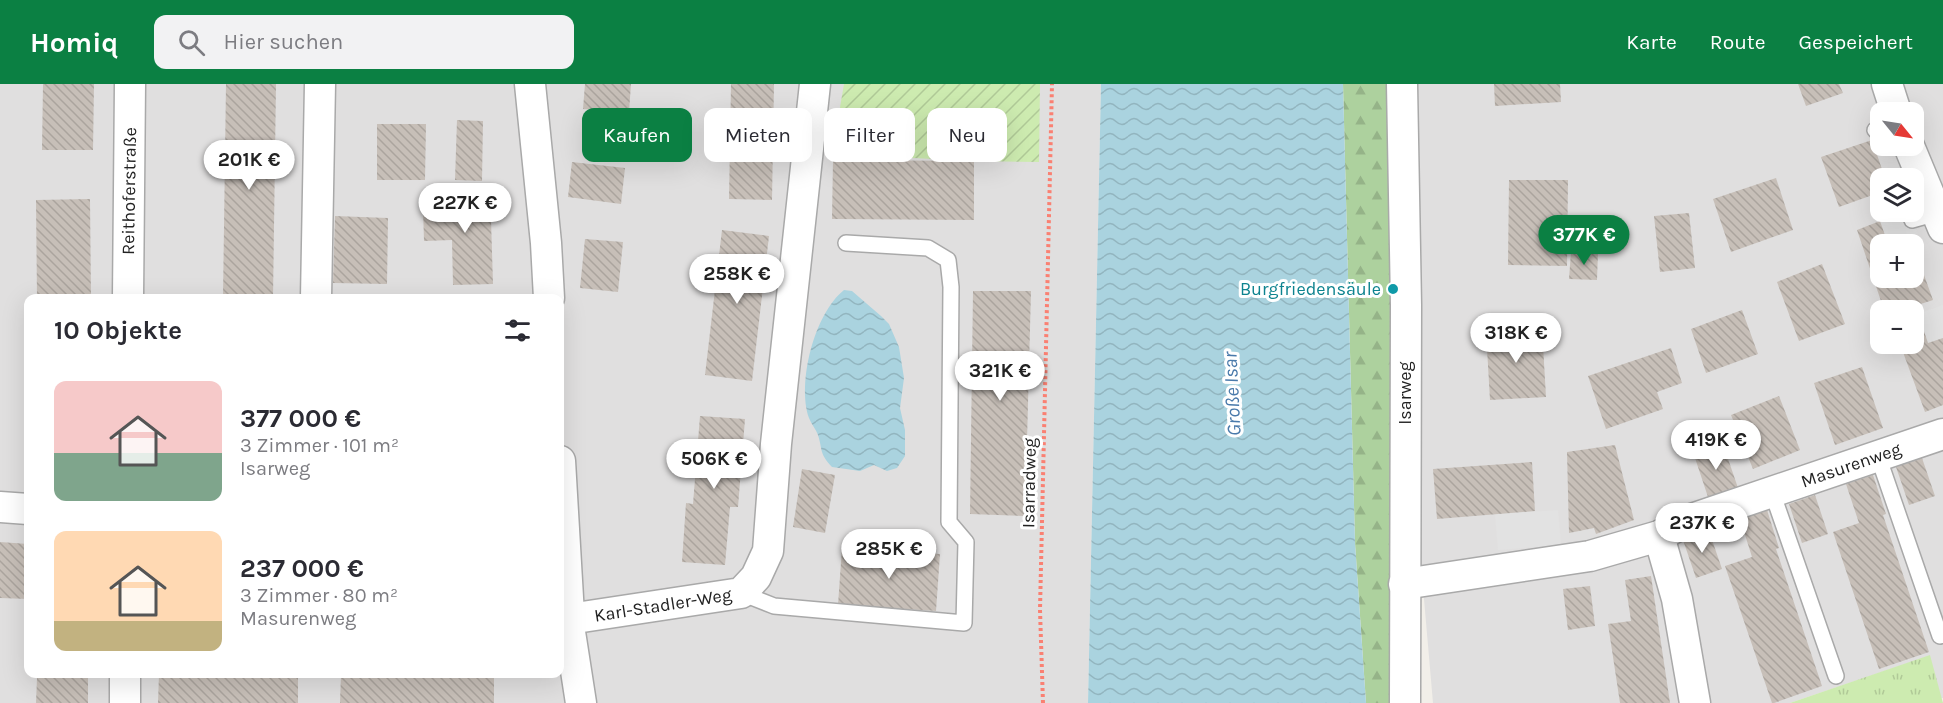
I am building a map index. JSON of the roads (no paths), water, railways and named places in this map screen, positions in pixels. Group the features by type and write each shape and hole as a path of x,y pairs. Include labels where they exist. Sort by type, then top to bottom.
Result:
{"street":[{"name":"Reithoferstraße","path":"128,294 130,84"},
{"path":"316,294 320,84"},
{"path":"530,84 549,294"},
{"name":"Karl-Stadler-Weg","path":"566,628 741,593 756,577 768,551 776,444 815,84"},
{"name":"Isarweg","path":"1402,84 1406,305 1405,703"},
{"path":"1886,102 1887,84"},
{"path":"1912,156 1931,220"},
{"name":"Masurenweg","path":"1404,584 1538,556 1590,556 1659,536 1689,520 1943,434"},
{"path":"0,507 24,509"},
{"path":"1659,536 1677,599 1695,703"},
{"path":"564,572 566,628 581,703"},
{"path":"125,678 125,703"}],"lane":[{"path":"741,593 774,606 964,623 966,542 949,522 951,286 948,260 928,248 846,243"},
{"path":"1878,456 1940,636"},
{"path":"1772,492 1836,676"}],"water":[{"name":"Große Isar","path":"1101,84 1343,84 1355,543 1366,703 1088,703"},
{"path":"844,290 852,291 889,324 899,347 904,378 900,408 905,430 905,456 897,468 887,471 874,465 860,471 832,467 823,455 818,435 809,418 805,387 811,350 824,315"}],"place":[{"name":"Burgfriedensäule","path":"1393,289"}]}
